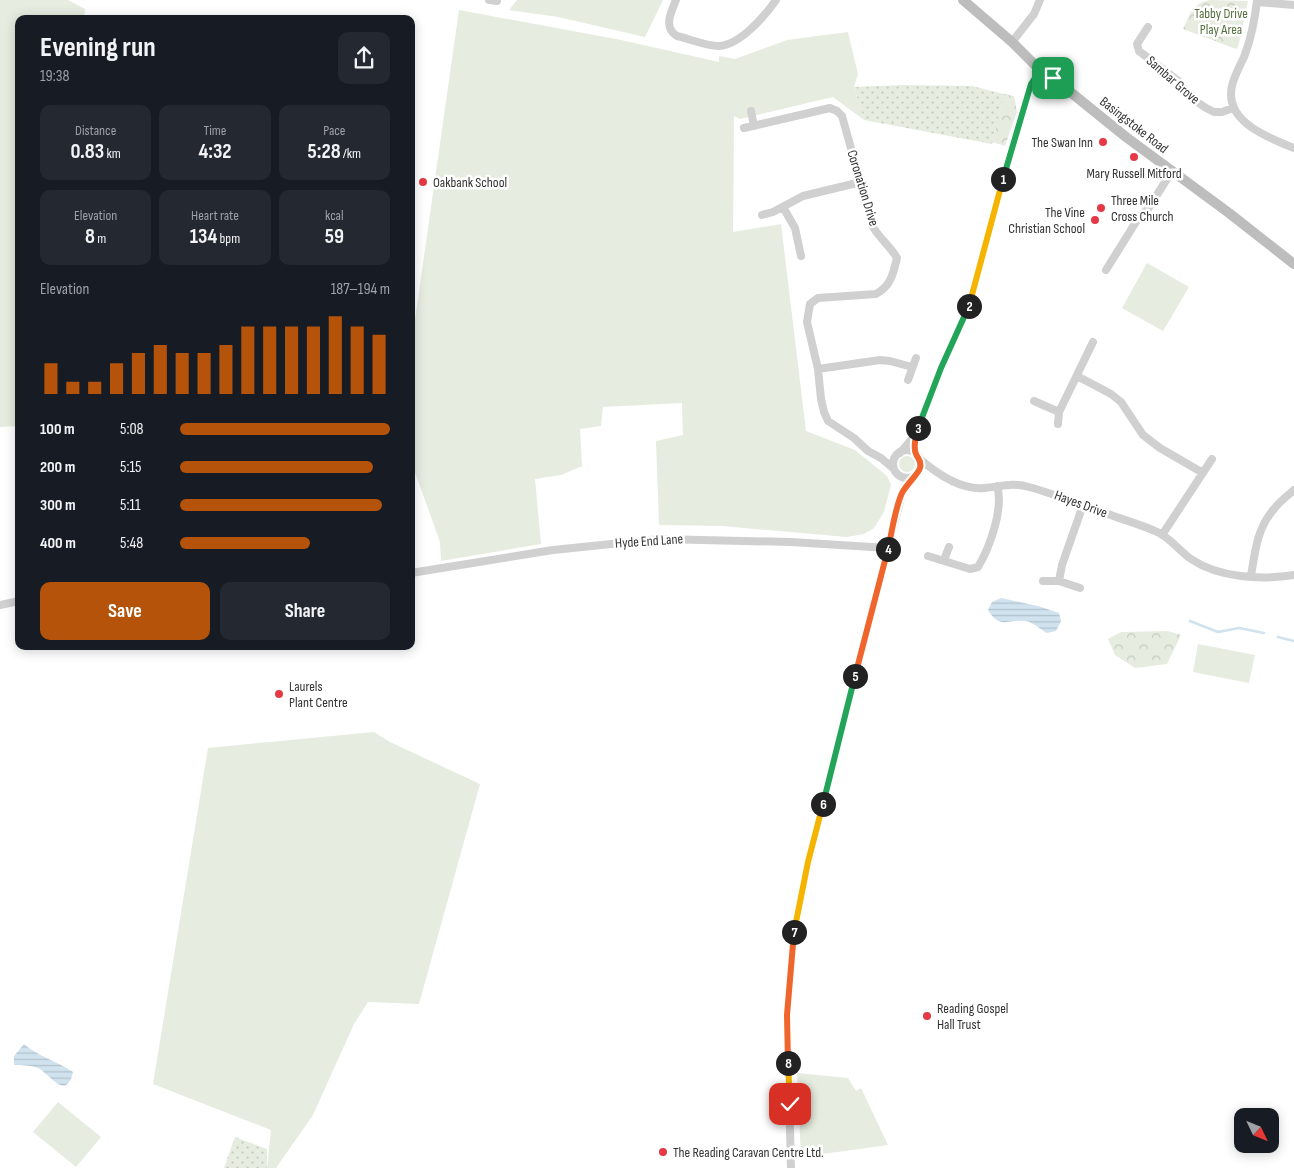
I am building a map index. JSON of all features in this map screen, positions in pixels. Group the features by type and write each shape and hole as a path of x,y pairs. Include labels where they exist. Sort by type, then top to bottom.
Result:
{"street":[{"path":"489,0 497,0"},
{"path":"676,0 669,20 669,28 672,33 676,36 717,46 727,45 739,38 767,13 776,0"},
{"name":"Basingstoke Road","path":"963,0 1012,42 1040,70 1053,78 1126,137 1294,264"},
{"path":"1012,42 1034,14 1040,0"},
{"path":"1294,5 1257,1 1244,55 1232,83 1231,99 1233,108 1240,119 1272,140 1294,148"},
{"name":"Sambar Grove","path":"1148,27 1136,44 1139,51 1181,83 1187,95 1206,108 1214,112 1222,112 1233,108"},
{"path":"902,494 893,465 898,455 916,434 941,368 968,307 1020,118 1031,84 1040,70"},
{"name":"Coronation Drive","path":"744,128 830,108 838,111 842,116 873,227 880,240 892,249 897,258 890,282 885,290 876,294 818,298 810,304 807,322 818,369 821,399 828,422 854,438 896,472"},
{"path":"751,111 754,126"},
{"path":"1106,270 1172,171"},
{"path":"762,215 804,196 861,182"},
{"path":"783,207 795,228 801,256"},
{"path":"1058,424 1059,412 1093,342"},
{"path":"908,380 916,358"},
{"path":"818,369 880,360 912,367"},
{"path":"1077,376 1112,394 1121,402 1143,435 1160,448 1202,473"},
{"path":"1034,401 1059,412"},
{"path":"791,1168 787,1015 794,936 808,862 902,494 921,467 916,434"},
{"path":"881,458 898,455 908,450 918,456"},
{"name":"Hayes Drive","path":"918,456 935,472 960,484 974,488 1012,484 1022,485 1052,493 1157,532 1206,568 1228,574 1251,576 1278,578 1294,575"},
{"path":"1162,535 1212,459"},
{"path":"896,472 907,478 935,472"},
{"path":"928,556 970,569 978,566 999,513 1000,502 997,486"},
{"path":"1251,576 1256,544 1263,525 1274,508 1294,490"},
{"path":"1059,581 1062,565 1083,505"},
{"name":"Hyde End Lane","path":"415,572 553,550 660,539 791,542 888,548"},
{"path":"944,560 949,547"},
{"path":"1043,581 1059,581 1080,588"},
{"path":"0,605 15,602"}],"green space":[{"path":"0,0 68,0 85,9 84,15 15,15 15,426 0,427"},
{"path":"517,0 663,0 645,37 558,17 509,10"},
{"name":"Tabby Drive Play Area","path":"1210,0 1248,1 1236,49 1183,29 1195,7"},
{"path":"459,10 621,40 719,62 719,56 735,59 787,40 848,32 858,74 854,87 864,120 833,97 740,119 734,116 733,232 781,224 806,431 855,450 887,476 891,485 884,512 874,528 864,534 847,537 722,526 659,525 656,441 683,435 682,403 603,407 601,426 580,429 582,466 561,475 535,479 541,544 441,561 440,542 415,472 415,320"},
{"path":"902,85 972,86 1004,94 992,144 864,120 854,87"},
{"path":"1004,94 1014,96 1017,112 1005,146 992,142"},
{"path":"1147,263 1189,287 1163,331 1122,308"},
{"path":"907,456 913,458 915,464 913,470 907,472 901,470 899,464 901,458"},
{"path":"1168,631 1181,635 1167,664 1135,668 1115,655 1108,639 1121,632"},
{"path":"1198,644 1255,655 1249,683 1193,672"},
{"path":"374,732 390,742 480,784 419,1004 368,1002 354,1024 313,1115 276,1168 267,1168 271,1130 153,1084 208,748"},
{"path":"797,1073 848,1078 856,1091 861,1088 888,1145 801,1157"},
{"path":"58,1102 101,1137 76,1167 33,1132"},
{"path":"235,1137 267,1149 267,1168 224,1168"}],"water":[{"path":"1001,598 1038,606 1059,613 1061,621 1056,631 1047,633 1026,621 1001,622 996,620 988,610 992,602"},
{"path":"24,1044 73,1072 70,1081 62,1086 38,1068 14,1065 14,1056"}],"waterway":[{"path":"1190,621 1218,632 1239,628 1264,633"},
{"path":"1278,637 1294,641"}],"place":[{"name":"The Swan Inn","path":"1103,142"},
{"name":"Mary Russell Mitford","path":"1134,157"},
{"name":"Oakbank School","path":"423,182"},
{"name":"Three Mile Cross Church","path":"1101,208"},
{"name":"The Vine Christian School","path":"1095,220"},
{"name":"Laurels Plant Centre","path":"279,694"},
{"name":"Reading Gospel Hall Trust","path":"927,1016"},
{"name":"The Reading Caravan Centre Ltd.","path":"663,1152"}],"route":[{"path":"790,1104 787,1015 789,978 797,912 830,774 902,494 912,477 917,474 921,467 920,459 915,453 916,434 929,397 962,322 976,284 984,244 1031,84 1040,70 1053,78"}]}
